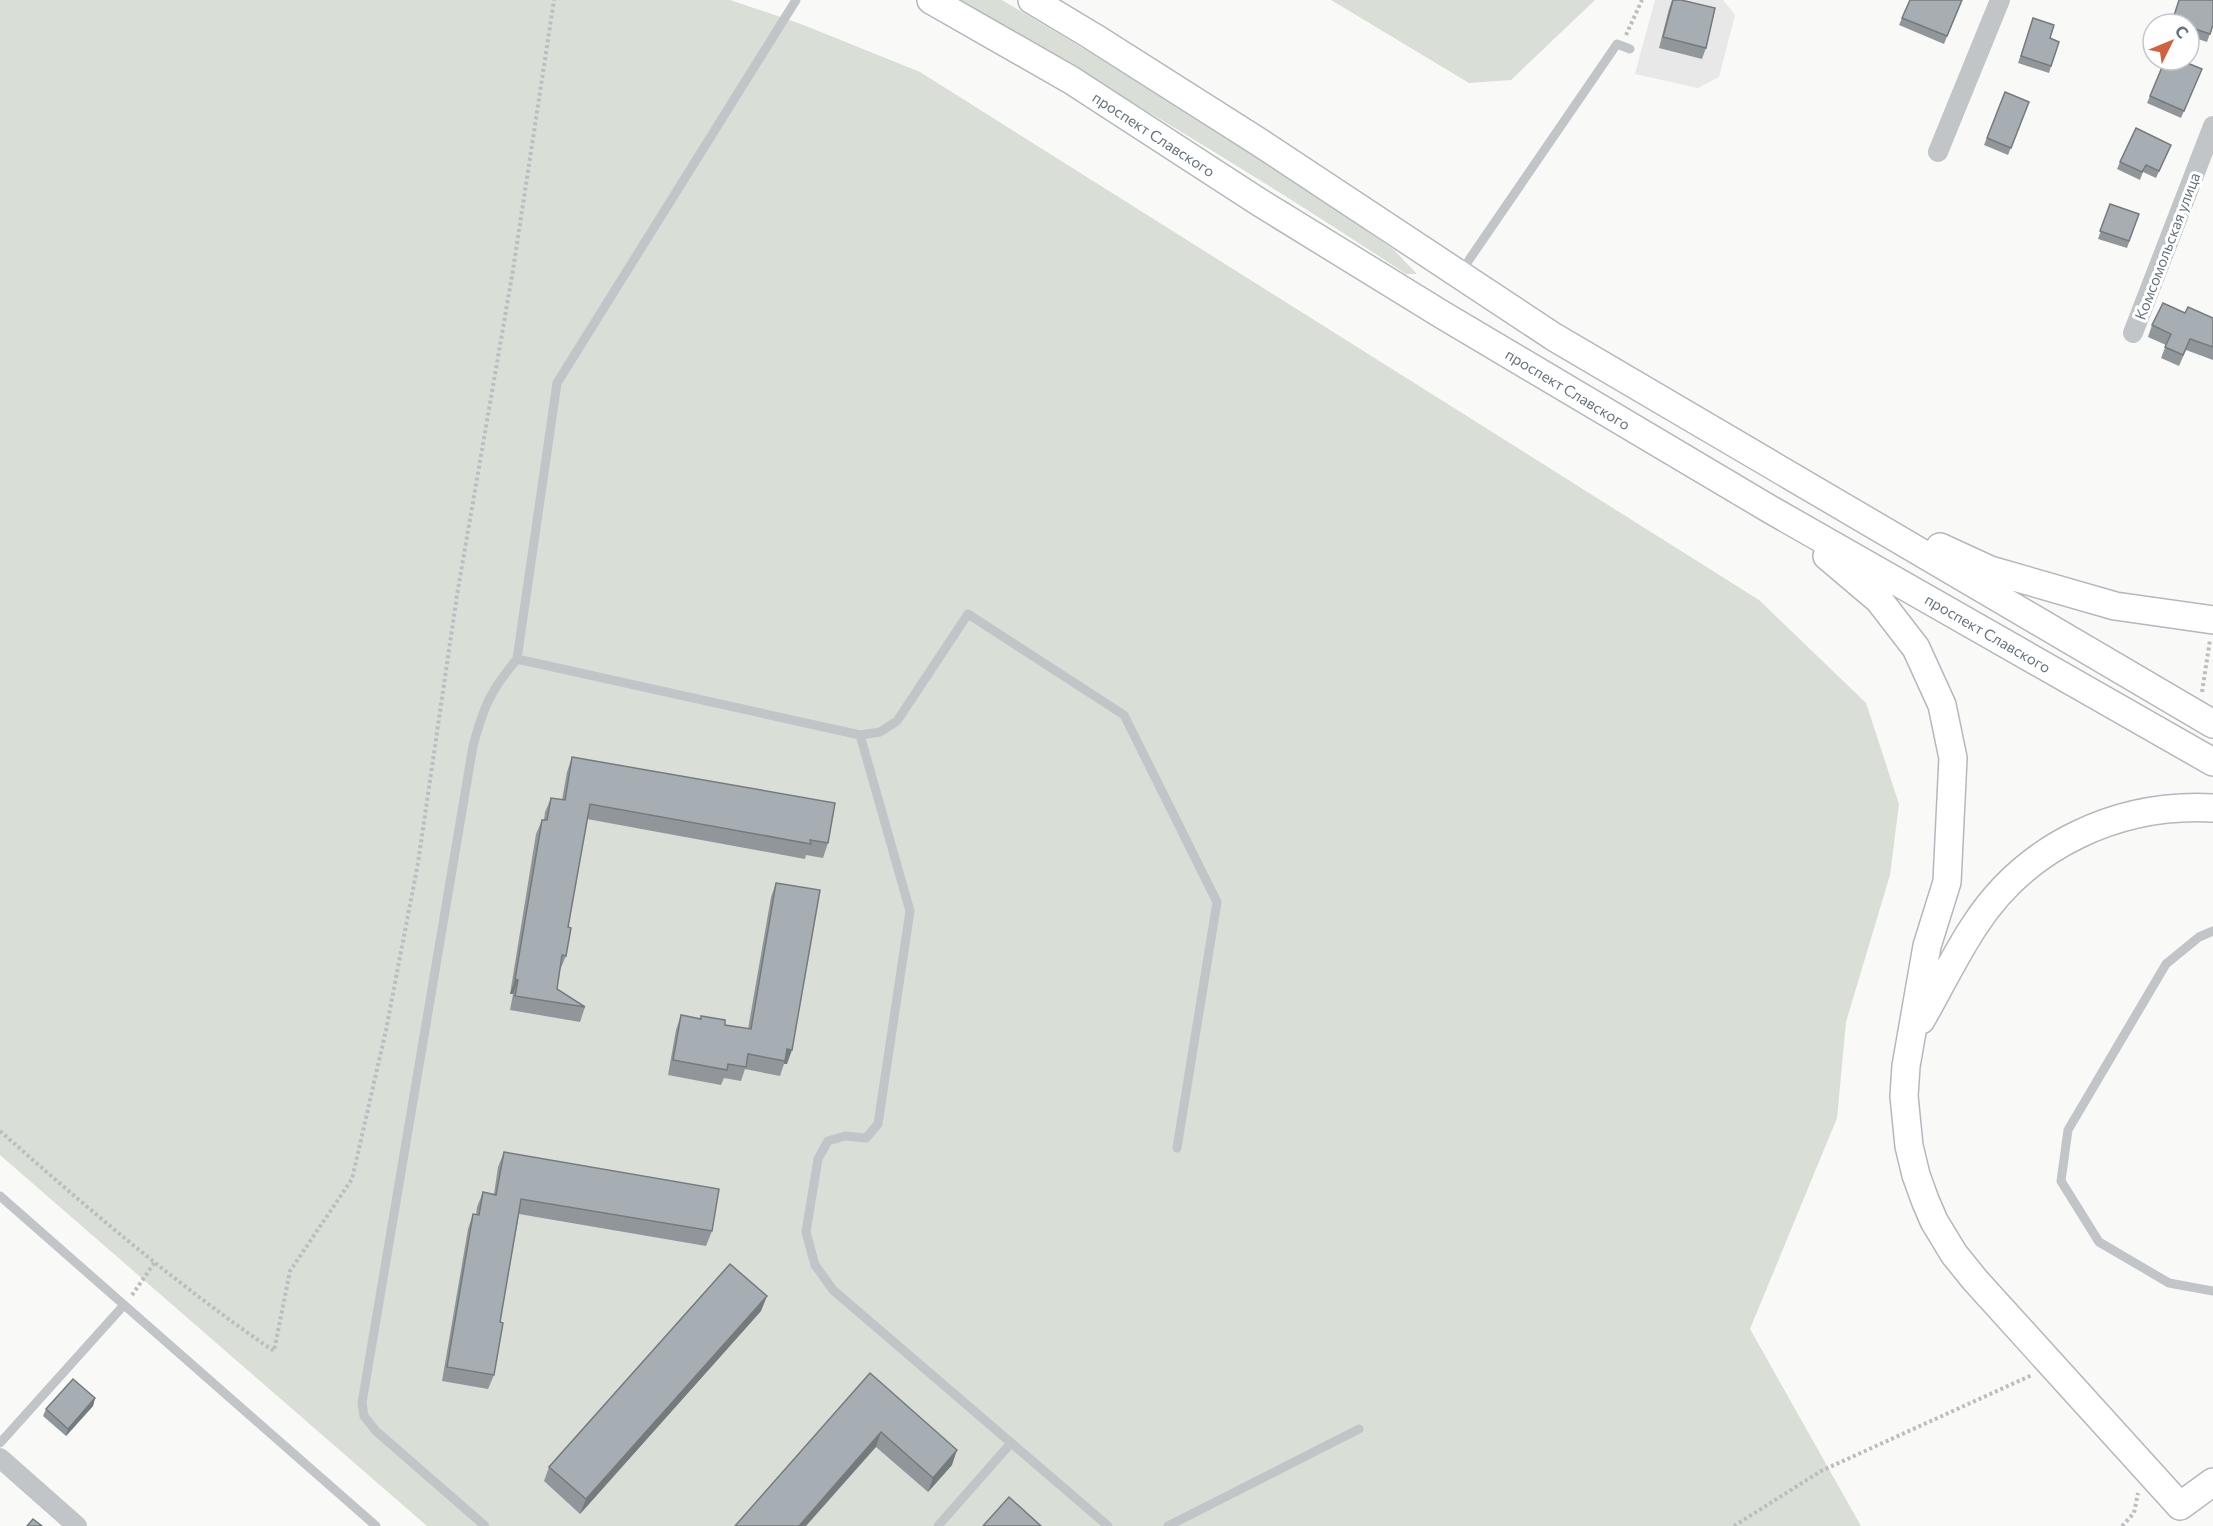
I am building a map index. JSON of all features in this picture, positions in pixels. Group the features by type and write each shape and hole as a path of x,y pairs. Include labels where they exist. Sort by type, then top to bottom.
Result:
{"main road":[{"name":"проспект Славского","path":"932,0 1071,80 1259,202 1441,314 1773,511 2213,762"},
{"path":"1032,0 1259,142 1554,338 2213,724"},
{"path":"1795,480 1990,570 2115,606 2212,628"},
{"path":"1773,511 1879,600 1916,648 1942,705 1953,758 1947,882 1927,946 1910,1040 1904,1096 1909,1146 1925,1200 1934,1221 1954,1254 1983,1289 2180,1506 2213,1482"},
{"path":"1910,1040 1975,924 2011,882 2033,861 2060,844 2106,823 2145,811 2187,807 2213,808"}],"street":[{"path":"1938,152 2000,0"},
{"name":"Комсомольская улица","path":"2133,333 2213,126"},
{"path":"0,1458 77,1526"}],"lane":[{"path":"485,1526 376,1431 364,1416 362,1402 473,746 483,709 497,683 517,659 557,383 796,0"},
{"path":"1459,275 1617,44 1626,47"},
{"path":"517,659 860,735 880,732 897,721 968,614 1124,715 1217,902 1177,1148"},
{"path":"860,735 910,911 878,1124 866,1138 845,1136 828,1142 818,1159 806,1232 815,1265 833,1290 1107,1526"},
{"path":"2213,932 2199,937 2166,964 2068,1130 2061,1181 2099,1242 2169,1283 2213,1291"},
{"path":"0,1196 376,1526"},
{"path":"0,1443 124,1305"},
{"path":"1168,1526 1359,1429"},
{"path":"938,1526 1011,1443"}],"path":[{"path":"0,1131 155,1262 274,1351 290,1271 352,1179 386,1030 418,863 457,595 513,270 554,0"},
{"path":"1626,47 1642,0"},
{"path":"2201,697 2212,628"},
{"path":"124,1305 155,1262"},
{"path":"1734,1526 1821,1471 2042,1371"},
{"path":"2122,1526 2134,1513 2139,1497 2138,1490"}],"shaded area":[{"path":"0,0 730,0 801,24 920,72 1759,600 1866,703 1899,804 1890,875 1846,1022 1837,1118 1750,1329 1861,1526 427,1526 0,1155"},
{"path":"955,0 1002,0 1306,189 1394,250 1417,274 1406,274 1183,133"},
{"path":"1331,0 1595,0 1511,80 1469,83"},
{"path":"1655,0 1723,0 1735,15 1719,77 1698,88 1635,74"}],"building":[{"path":"1673,0 1715,8 1706,48 1663,37"},
{"path":"1910,0 1962,0 1947,36 1902,18"},
{"path":"2179,0 2213,0 2213,25 2210,34 2201,31 2201,12 2175,12"},
{"path":"2033,18 2054,25 2050,38 2059,42 2051,66 2021,56"},
{"path":"2160,72 2201,72 2184,111 2150,96"},
{"path":"2005,92 2029,102 2011,148 1987,138"},
{"path":"2136,128 2171,145 2159,171 2146,165 2142,172 2120,162"},
{"path":"2110,204 2139,214 2129,241 2100,231"},
{"path":"2163,303 2185,313 2188,307 2213,318 2213,347 2190,339 2183,355 2165,347 2171,334 2152,325"},
{"path":"572,757 835,803 828,843 810,840 811,844 590,804 568,927 571,928 566,956 562,955 557,989 585,1007 515,996 518,980 515,979 542,820 547,820 551,798 565,800"},
{"path":"776,883 820,890 792,1050 787,1049 785,1061 748,1054 746,1067 728,1064 727,1070 673,1060 681,1015 725,1020 725,1025 751,1029"},
{"path":"504,1152 719,1189 712,1231 521,1199 500,1322 503,1323 494,1375 447,1367 473,1214 479,1215 483,1192 496,1195"},
{"path":"730,1264 767,1296 586,1499 549,1467"},
{"path":"870,1373 957,1450 933,1478 881,1432 799,1526 735,1526"},
{"path":"73,1379 95,1398 68,1429 46,1409"},
{"path":"1009,1497 1041,1526 983,1526"},
{"path":"33,1519 42,1526 27,1526"}]}
